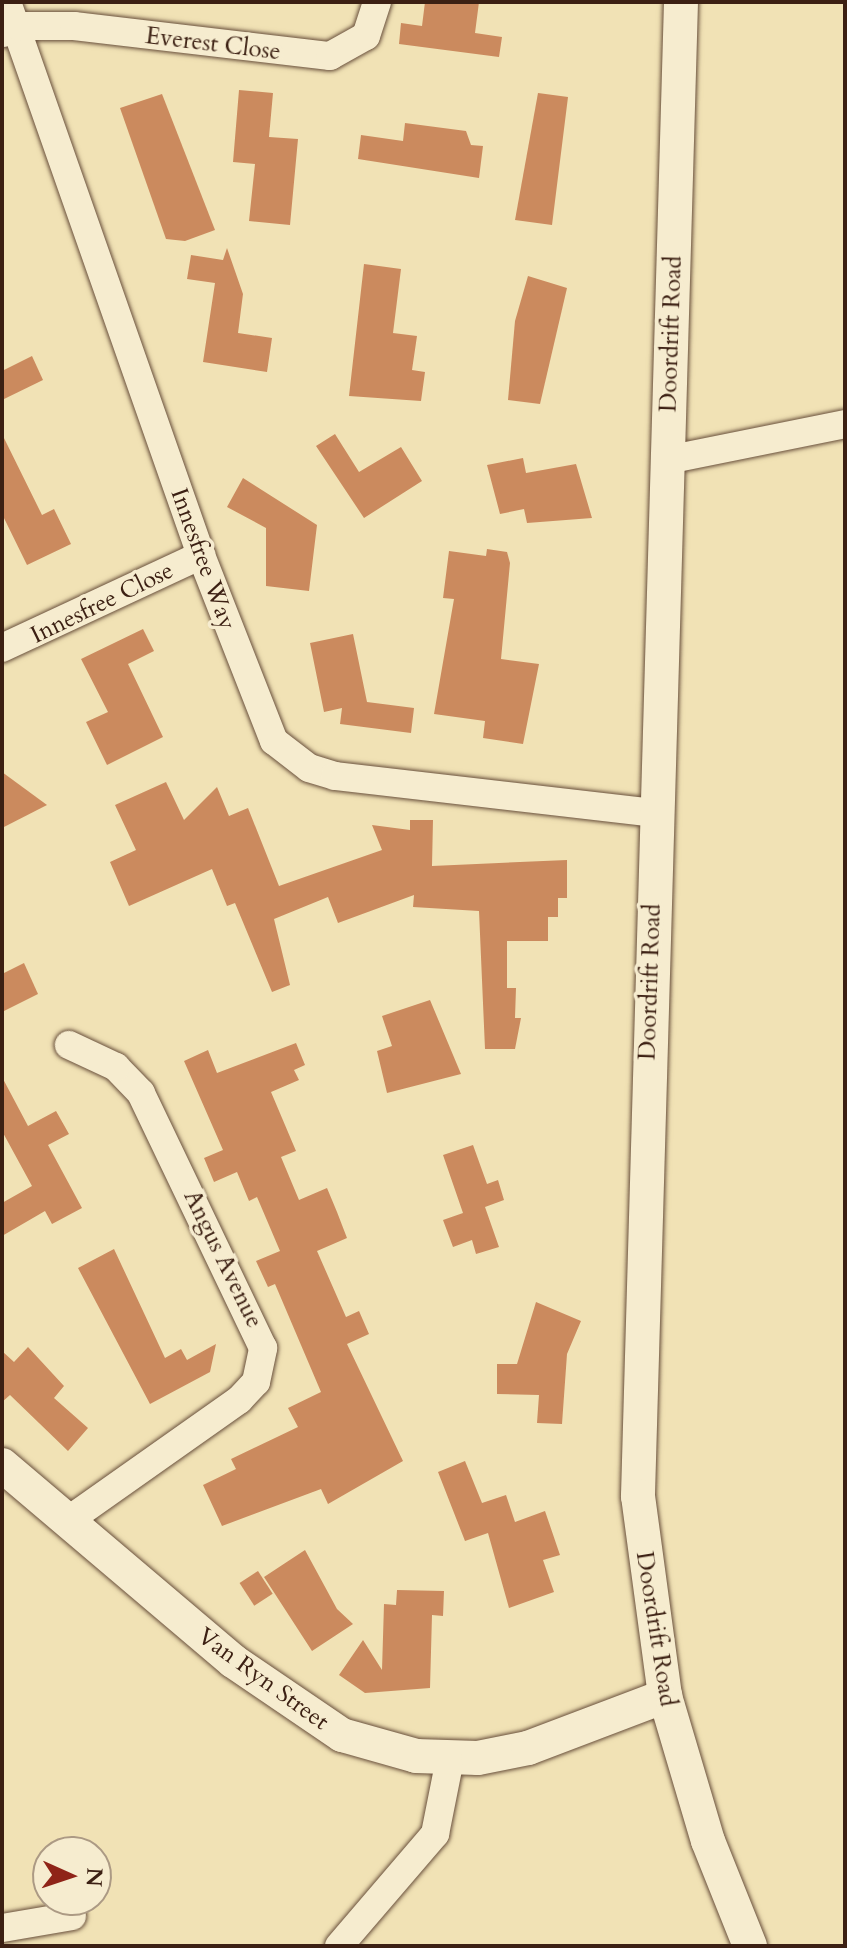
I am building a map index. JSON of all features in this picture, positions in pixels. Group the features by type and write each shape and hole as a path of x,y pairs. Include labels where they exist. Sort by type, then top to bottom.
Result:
{"street":[{"name":"Everest Close","path":"9,20 330,56 366,36 377,2"},
{"name":"Doordrift Road","path":"681,2 637,1422 642,1553 665,1696 708,1841 750,1946"},
{"name":"Innesfree Way","path":"9,20 262,721 309,768 362,781 655,813"},
{"path":"667,460 845,424"},
{"name":"Innesfree Close","path":"2,648 201,555"},
{"name":"Angus Avenue","path":"66,1522 239,1400 256,1382 263,1348 141,1093 116,1067 69,1045"},
{"name":"Van Ryn Street","path":"2,1465 66,1522 293,1707 342,1735 450,1759 528,1748 665,1696"},
{"path":"339,1946 435,1834 450,1759"},
{"path":"2,1928 72,1916"}],"building":[{"path":"425,2 479,2 475,33 502,37 499,57 399,44 401,23 422,26"},
{"path":"239,90 273,93 269,137 298,139 290,225 249,221 255,164 233,162"},
{"path":"538,93 568,97 552,225 515,220"},
{"path":"162,94 215,230 185,241 166,239 120,108"},
{"path":"405,123 466,131 471,145 483,146 479,178 358,159 361,135 403,141"},
{"path":"227,248 243,294 238,333 272,338 267,372 203,362 215,283 187,279 191,255 223,260"},
{"path":"364,264 401,269 393,333 417,336 412,370 425,372 421,401 349,396"},
{"path":"528,276 567,288 540,404 508,400 515,321"},
{"path":"32,356 43,380 2,400 2,371"},
{"path":"2,434 42,515 54,509 71,544 27,565 2,514"},
{"path":"335,434 359,472 401,447 422,481 364,518 316,446"},
{"path":"523,458 526,473 576,464 592,518 527,523 524,509 500,514 487,465"},
{"path":"243,478 317,525 309,591 266,586 266,528 227,507"},
{"path":"487,549 507,552 510,563 501,659 539,664 523,744 483,738 485,721 434,714 454,599 443,598 449,551 486,556"},
{"path":"143,629 154,651 128,664 163,737 107,765 86,722 108,712 81,659"},
{"path":"353,634 367,702 414,708 411,733 340,724 342,708 324,712 310,643"},
{"path":"2,772 47,805 2,828"},
{"path":"166,782 184,820 217,787 229,816 248,808 279,886 382,850 372,825 410,830 410,820 433,820 432,866 567,860 567,898 558,898 558,917 548,917 548,941 507,941 507,988 516,988 515,1018 521,1018 515,1049 485,1049 479,911 413,907 414,895 338,923 328,897 274,919 290,985 272,992 235,903 227,906 212,869 129,906 110,862 136,850 115,805"},
{"path":"24,963 38,994 2,1012 2,974"},
{"path":"430,1000 461,1074 387,1093 377,1051 392,1046 382,1016"},
{"path":"296,1043 305,1065 294,1070 299,1080 271,1092 296,1151 281,1157 299,1200 327,1188 337,1212 347,1238 317,1251 346,1317 359,1311 369,1334 347,1344 403,1461 328,1504 321,1489 222,1526 203,1485 236,1469 231,1459 298,1427 288,1408 321,1392 275,1284 268,1287 256,1261 280,1251 257,1197 249,1201 237,1172 214,1182 204,1158 223,1150 184,1061 208,1050 217,1073"},
{"path":"2,1077 28,1126 56,1111 69,1134 48,1145 82,1208 52,1224 45,1211 2,1236 2,1203 32,1186 2,1131"},
{"path":"473,1145 487,1184 498,1180 504,1200 485,1207 499,1247 476,1254 472,1240 453,1247 443,1220 463,1213 443,1155"},
{"path":"114,1249 165,1358 181,1349 187,1360 216,1344 210,1372 150,1404 78,1268"},
{"path":"536,1302 581,1321 567,1354 562,1424 537,1423 539,1395 497,1394 497,1364 517,1364"},
{"path":"28,1347 64,1386 54,1398 88,1428 68,1451 10,1395 2,1402 2,1351 14,1362"},
{"path":"465,1461 482,1503 506,1495 515,1522 545,1511 560,1555 543,1560 554,1592 509,1608 488,1533 465,1541 438,1472"},
{"path":"305,1550 337,1609 353,1624 312,1651 264,1577"},
{"path":"258,1571 273,1594 254,1606 240,1583"},
{"path":"397,1590 444,1591 443,1616 432,1615 430,1688 365,1693 339,1675 363,1640 382,1670 384,1604 396,1605"}]}
